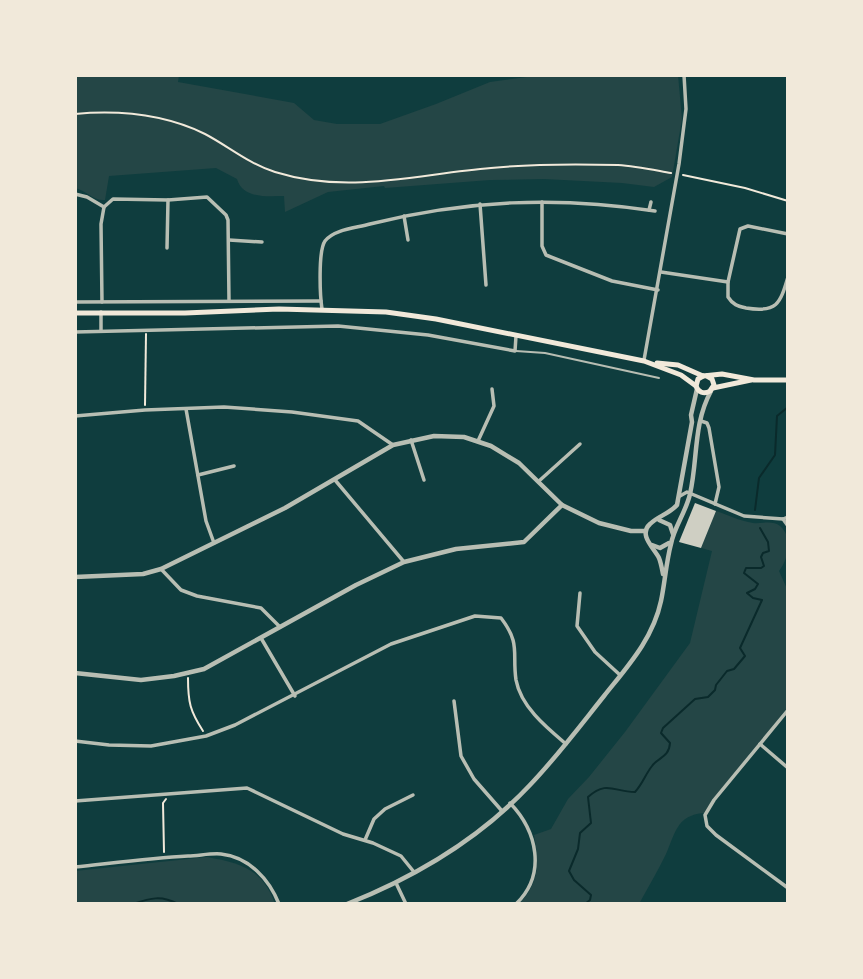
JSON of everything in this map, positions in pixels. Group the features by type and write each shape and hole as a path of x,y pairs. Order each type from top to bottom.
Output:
{"main road":[{"path":"75,313 322,309 386,312 517,334 654,363 678,365 705,376 713,382 712,389"},
{"path":"654,363 681,375 705,393 754,380 788,380"},
{"path":"697,387 698,379 705,376 732,375 754,380"}],"street":[{"path":"644,361 679,164 686,109 684,75"},
{"path":"75,194 87,197 104,207"},
{"path":"102,302 101,224 104,207 113,199 168,200 207,197 226,215 229,240 229,300"},
{"path":"167,248 168,200"},
{"path":"542,202 542,246 546,254 612,281 658,290"},
{"path":"322,309 322,250 328,238 341,232 404,216 480,204 576,202 655,211"},
{"path":"649,210 651,202"},
{"path":"480,204 486,285"},
{"path":"404,216 408,240"},
{"path":"788,234 748,226 740,229 728,282 728,297 733,304 763,311 771,309 779,301 788,277"},
{"path":"229,240 262,242"},
{"path":"661,272 728,282"},
{"path":"75,302 321,302"},
{"path":"101,312 102,331"},
{"path":"75,332 338,326 428,335 515,351 517,334"},
{"path":"663,576 659,560 646,537 646,531 649,524 670,513 677,505 697,387"},
{"path":"478,441 494,406 492,389"},
{"path":"651,545 660,548 672,540 690,493 699,420 712,389"},
{"path":"75,416 224,407 292,412 358,421 393,445"},
{"path":"186,408 206,521 214,543"},
{"path":"699,420 706,423 719,487 715,504"},
{"path":"75,577 143,574 161,569 335,480 393,445 434,436 453,436 478,441 507,454 562,505 599,523 631,531 646,531"},
{"path":"411,440 424,480"},
{"path":"539,481 580,444"},
{"path":"198,475 234,466"},
{"path":"335,480 404,562"},
{"path":"680,496 687,492 744,516 785,518 788,526"},
{"path":"75,673 141,680 188,673 219,662 356,584 404,562 456,549 518,544 528,538 562,505"},
{"path":"347,904 396,883 454,849 526,789 566,744 647,638 655,621 673,534 670,524 655,520"},
{"path":"161,569 181,590 197,596 261,608 279,627"},
{"path":"580,593 578,626 595,652 620,675"},
{"path":"75,741 151,746 206,736 295,696 391,644 475,616 501,618 510,630 516,647 516,681 524,698 531,711 566,744"},
{"path":"261,638 295,696"},
{"path":"454,701 461,757 474,779 502,811"},
{"path":"788,710 714,800 705,815 708,826 716,835 788,888"},
{"path":"760,743 788,768"},
{"path":"75,801 247,788 343,834 365,840 401,856 415,873"},
{"path":"365,840 374,819 385,809 413,795"},
{"path":"510,803 524,817 535,850 532,883 516,904"},
{"path":"75,867 221,854 244,862 257,871 272,886 279,904"},
{"path":"396,883 406,904"}],"lane":[{"path":"515,351 544,353 659,378"}],"path":[{"path":"75,114 105,111 174,122 205,135 274,172 326,183 352,184 491,167 619,165 713,180 788,201"},
{"path":"145,410 146,330"},
{"path":"188,673 191,711 206,736"},
{"path":"164,857 163,803 170,793"}],"shaded area":[{"path":"75,75 179,75 178,82 294,103 314,120 337,124 380,124 490,82 542,75 678,75 682,119 672,177 654,187 544,179 384,186 328,192 285,212 284,196 250,193 244,190 237,179 216,168 109,176 105,200 101,200 75,188"},
{"path":"716,511 748,522 777,524 787,536 787,555 779,571 788,591 788,707 704,813 688,818 678,827 639,904 519,904 531,888 536,871 534,835 551,829 568,799 625,732 690,643 712,551 701,548"},
{"path":"207,857 240,865 257,875 275,904 75,904 75,871"}],"building":[{"path":"695,503 716,511 701,548 679,542"}],"waterway":[{"path":"755,510 759,478 775,455 777,416 788,407"},
{"path":"585,904 591,895 574,880 569,871 578,849 580,833 591,823 588,797 606,788 635,792 654,763 668,752 670,743 661,733 663,728 695,699 708,697 727,671 734,669 745,656 740,648 762,600 747,593 758,584 744,573 746,568 764,566 761,557 769,551 768,542 760,528"},
{"path":"133,904 156,898 178,904"}]}
